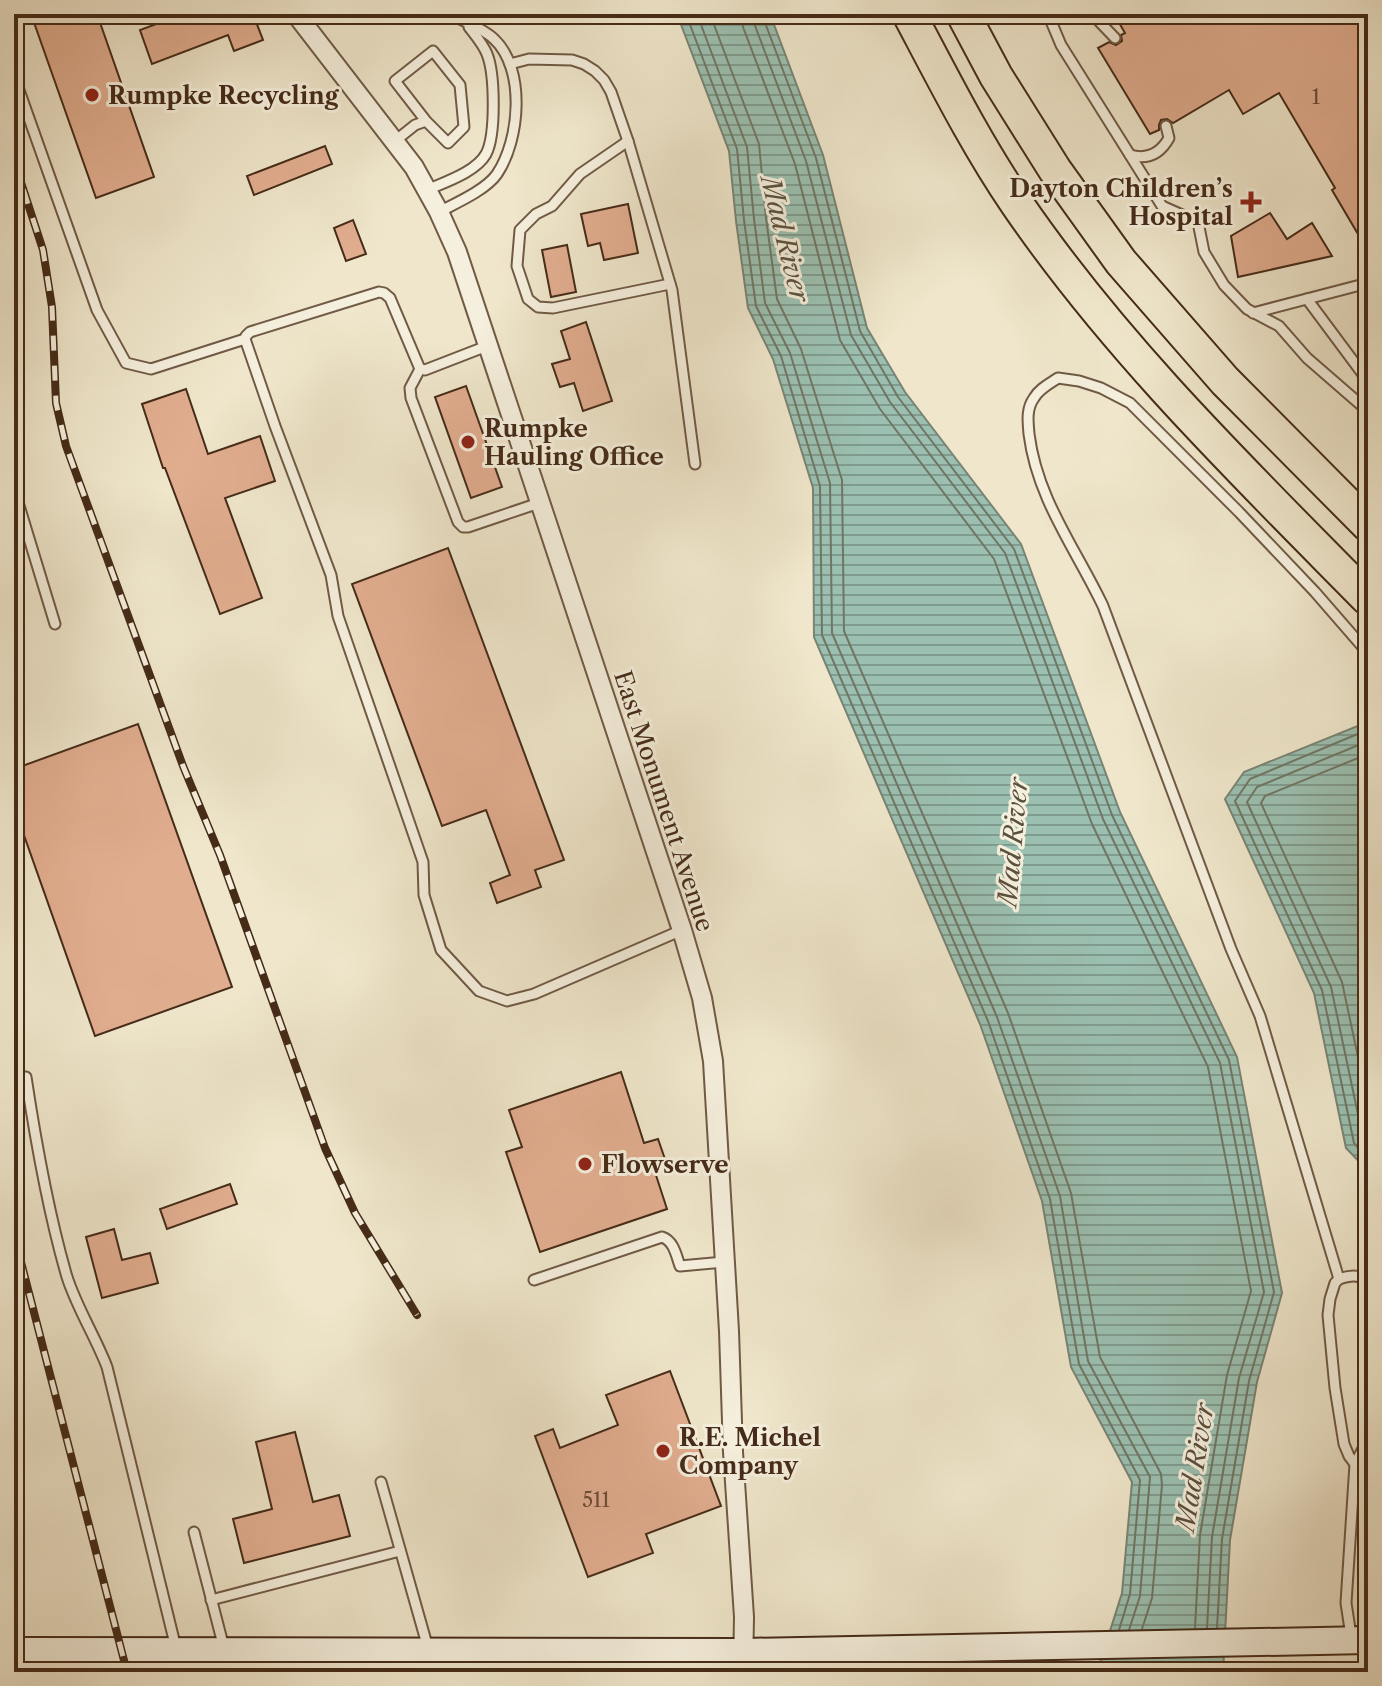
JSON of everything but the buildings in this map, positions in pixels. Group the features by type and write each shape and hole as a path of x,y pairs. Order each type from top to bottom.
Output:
{"highway":[{"path":"909,14 959,108 1016,203 1075,282 1183,411 1368,599"},
{"path":"963,14 996,76 1055,170 1121,262 1225,381 1368,525"}],"main road":[{"path":"14,1651 225,1652 361,1662 429,1652 642,1662 744,1662 982,1646 1360,1640"}],"street":[{"name":"East Monument Avenue","path":"296,14 395,141 427,190 457,252 702,998 713,1061 744,1662"}],"lane":[{"path":"439,212 477,191 496,176 508,149 514,121 514,74 503,51 493,37 450,14"},
{"path":"1048,14 1061,45 1162,206 1198,222 1204,252 1224,285 1247,309 1279,326 1307,358 1368,411"},
{"path":"1092,14 1115,38"},
{"path":"427,190 469,171 486,155 493,128 492,69 486,50 467,24"},
{"path":"433,51 460,85 464,127 448,143 426,121 395,81 433,51"},
{"path":"510,64 529,59 572,60 595,71 611,92 670,284 695,464"},
{"path":"14,76 97,310 126,363 151,369 245,339 250,332 379,292 390,298 420,369"},
{"path":"395,141 415,125 426,121"},
{"path":"1130,155 1138,157 1157,153 1169,138 1166,126"},
{"path":"628,141 580,174 552,206 536,214 520,230 517,266 528,299 538,307 553,308 670,284"},
{"path":"1253,313 1368,283"},
{"path":"1307,299 1368,381"},
{"path":"245,339 331,575 338,616 423,862 424,895 441,950 479,991 507,1001 534,994 682,930"},
{"path":"420,369 425,370 487,346"},
{"path":"420,369 410,388 411,398 458,522 468,527 539,503"},
{"path":"1339,1279 1260,1016 1231,949 1103,606 1090,577 1061,530 1038,474 1028,419 1029,408 1041,389 1058,378 1079,381 1130,403 1239,512 1368,653"},
{"path":"14,489 55,624"},
{"path":"26,1077 48,1198 67,1277 107,1367 177,1652"},
{"path":"534,1280 662,1237 671,1243 680,1266 724,1262"},
{"path":"1355,1464 1344,1444 1328,1315 1332,1291 1339,1279 1356,1275 1368,1279"},
{"path":"1360,1640 1346,1603 1355,1464 1368,1439"},
{"path":"381,1482 429,1652"},
{"path":"194,1532 225,1652"},
{"path":"211,1600 400,1551"}],"water":[{"name":"Mad River","path":"677,14 770,14 823,155 867,328 905,392 1021,544 1120,812 1237,1057 1282,1293 1257,1382 1230,1540 1223,1672 1097,1672 1122,1593 1132,1482 1071,1367 1042,1201 980,1024 814,637 813,488 773,359 748,308 729,151"},
{"path":"1360,725 1368,726 1368,1171 1346,1148 1314,993 1225,799 1244,772"}],"railway":[{"path":"14,161 43,250 52,307 56,403 66,446 183,766 220,855 325,1148 355,1213 417,1315"},
{"path":"14,1235 127,1672"}],"place":[{"name":"Rumpke Recycling","path":"92,95"},
{"name":"Dayton Children’s Hospital","path":"1251,202"},
{"name":"Rumpke Hauling Office","path":"468,442"},
{"name":"Flowserve","path":"585,1164"},
{"name":"R.E. Michel Company","path":"663,1451"}]}
